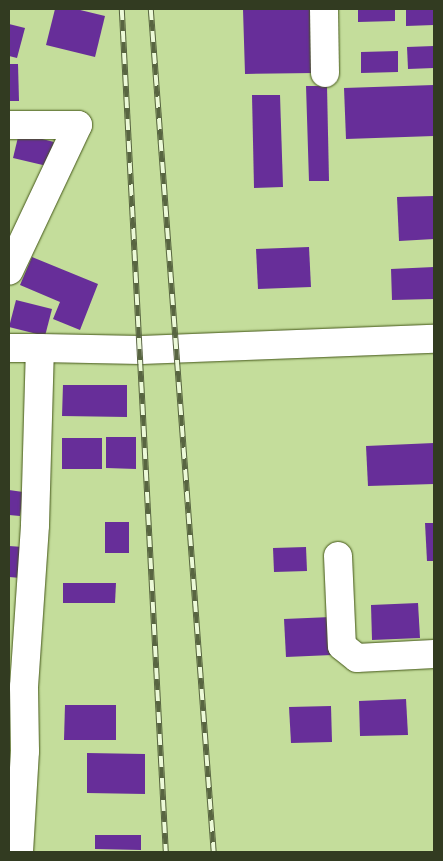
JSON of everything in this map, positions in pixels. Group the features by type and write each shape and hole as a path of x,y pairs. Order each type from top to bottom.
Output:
{"street":[{"path":"324,9 325,73"},
{"path":"9,125 78,125 9,270"},
{"path":"9,348 141,350 434,339"},
{"path":"19,852 25,751 16,686 35,525 40,348"},
{"path":"338,556 342,646 358,658 434,654"}],"building":[{"path":"55,9 76,9 105,16 95,57 46,45"},
{"path":"243,9 312,9 314,73 245,74"},
{"path":"358,9 395,9 395,21 358,22"},
{"path":"406,9 434,9 434,25 406,26"},
{"path":"9,24 25,28 17,58 9,56"},
{"path":"434,46 434,68 408,69 407,47"},
{"path":"398,51 398,72 361,73 361,52"},
{"path":"9,64 18,64 19,101 9,101"},
{"path":"434,85 434,136 346,139 344,88"},
{"path":"306,86 327,86 329,181 309,181"},
{"path":"252,95 280,95 283,187 254,188"},
{"path":"19,133 54,142 47,166 13,158"},
{"path":"434,196 434,239 399,241 397,197"},
{"path":"309,247 311,287 258,289 256,249"},
{"path":"32,257 98,284 80,330 53,319 60,302 20,285"},
{"path":"434,267 434,299 392,300 391,269"},
{"path":"16,300 52,309 45,336 9,327"},
{"path":"63,385 127,385 127,417 62,416"},
{"path":"106,437 136,437 136,469 106,468"},
{"path":"62,438 102,438 102,469 62,469"},
{"path":"434,443 434,484 368,486 366,446"},
{"path":"9,490 23,492 20,516 9,515"},
{"path":"105,522 129,522 129,553 105,553"},
{"path":"425,523 434,523 434,561 427,561"},
{"path":"9,546 23,547 21,578 9,577"},
{"path":"306,547 307,571 274,572 273,548"},
{"path":"63,583 116,583 115,603 63,603"},
{"path":"418,603 420,638 372,640 371,605"},
{"path":"331,617 332,655 286,657 284,619"},
{"path":"406,699 408,735 360,736 359,701"},
{"path":"65,705 116,705 116,740 64,740"},
{"path":"331,706 332,742 291,743 289,707"},
{"path":"87,753 145,754 145,794 87,793"},
{"path":"95,835 141,835 141,850 95,849"}],"railway":[{"path":"122,9 166,852"},
{"path":"151,9 214,852"}]}
